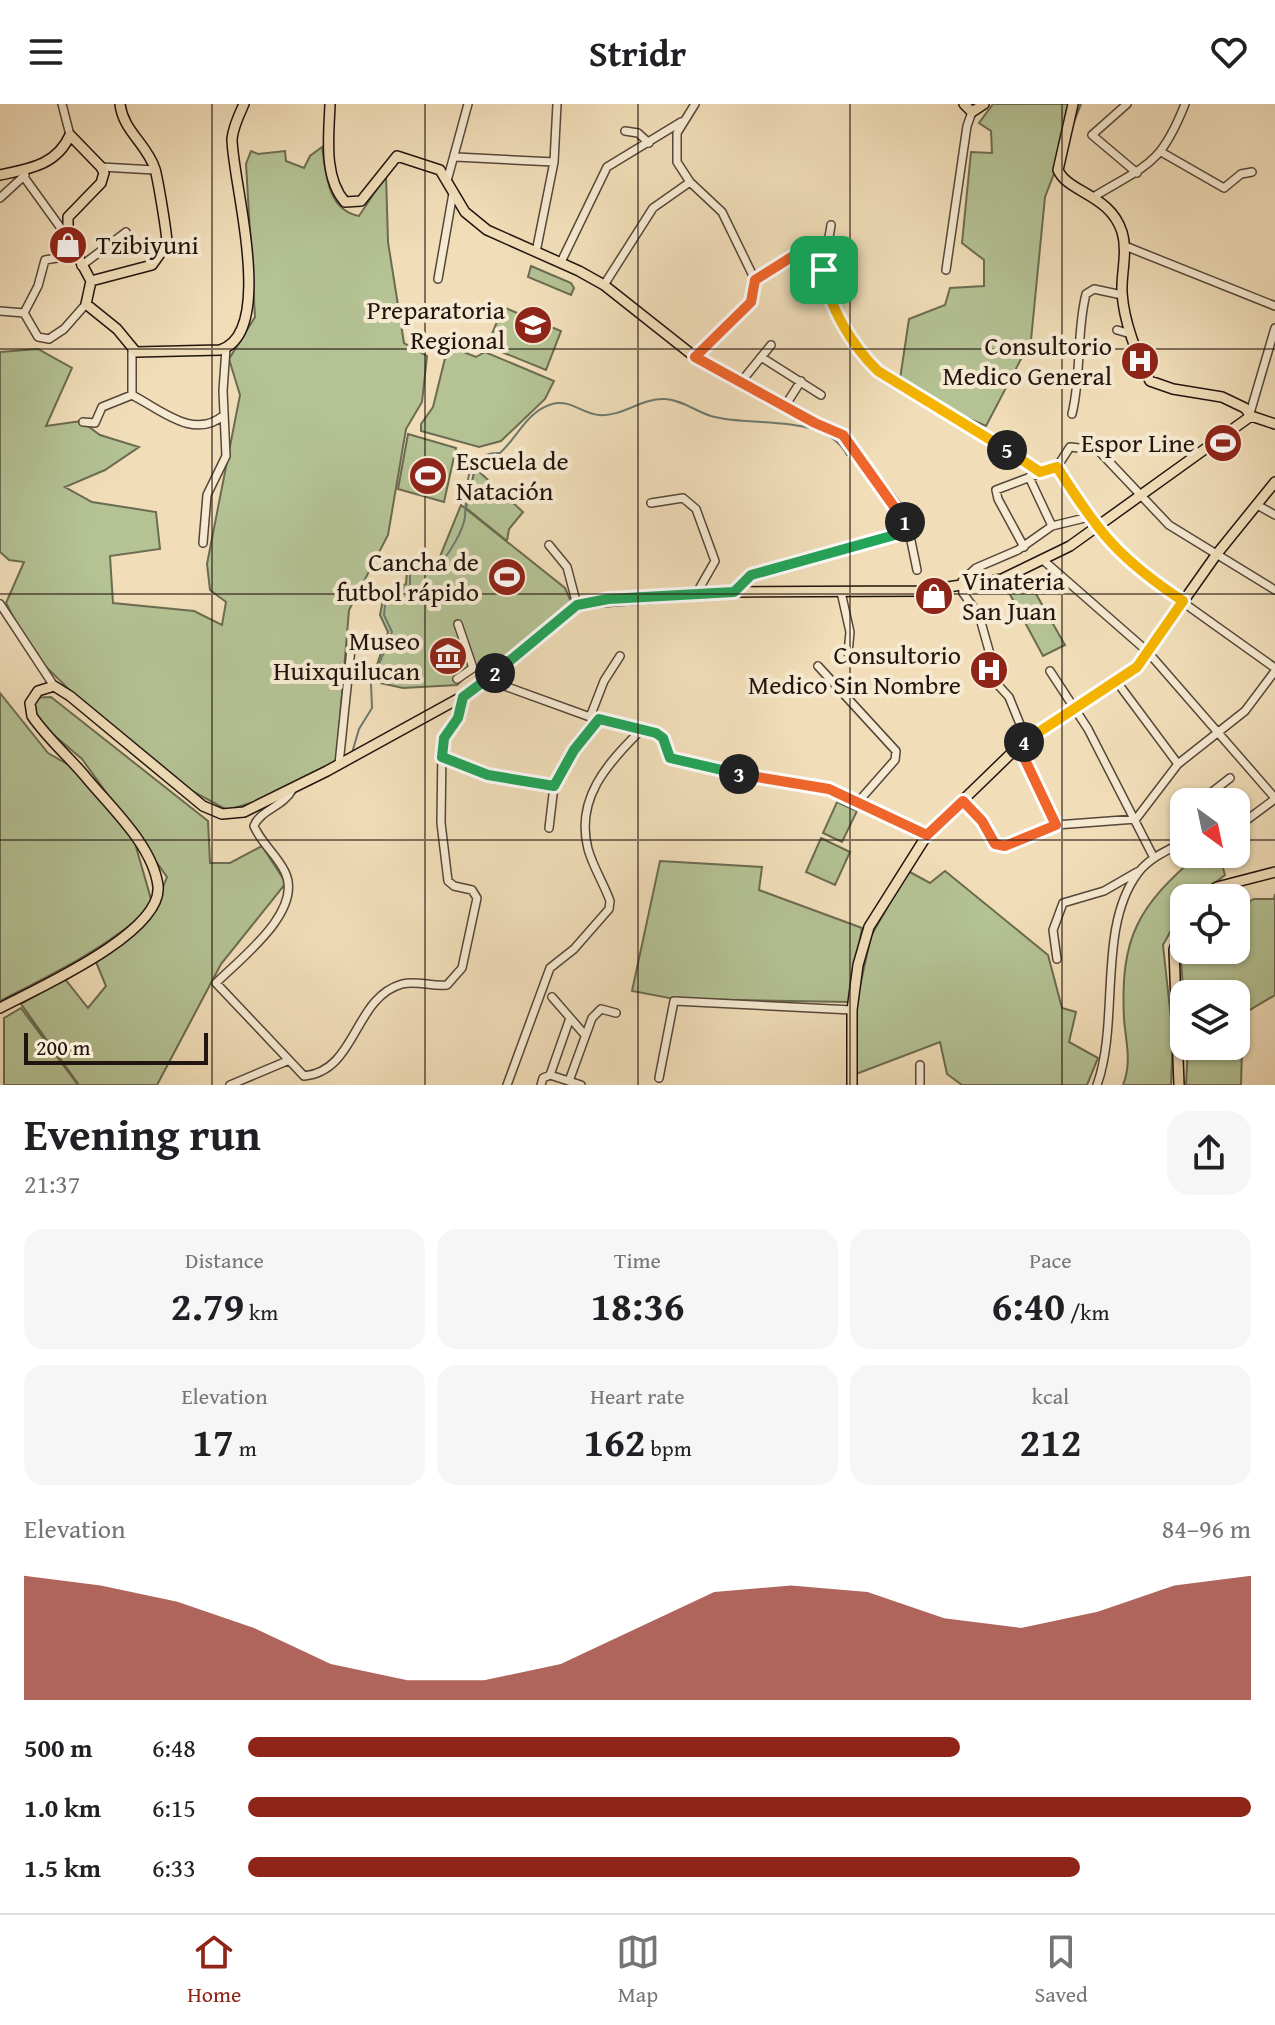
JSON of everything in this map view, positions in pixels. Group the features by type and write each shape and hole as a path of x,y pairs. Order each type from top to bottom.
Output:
{"main road":[{"path":"91,281 139,271 152,265 165,250 167,237 155,170 143,147 125,125 120,104"},
{"path":"0,175 33,169 58,155 70,135 104,173 101,183 68,217 68,238 91,281 86,304 117,329 136,352 226,348 242,325 249,274 242,196 232,139 244,104"},
{"path":"330,104 328,157 345,202 361,201 397,156 440,170 475,223 604,285 695,357 849,440 895,504 909,531 751,575 734,592"},
{"path":"964,104 972,112 984,104"},
{"path":"1073,104 1058,168 1063,179 1095,196 1114,216 1125,246 1122,295 1131,334 1152,383 1222,397 1245,408 1251,416 1275,424"},
{"path":"0,1008 88,961 138,924 155,907 158,896 154,870 134,837 32,716 33,697 38,691 54,686 209,810 235,814 292,790 339,761 463,697 488,680 577,605 608,599 734,592 921,591 1002,579 1043,560 1095,528 1251,416"},
{"path":"852,1085 852,1010 858,965 869,927 927,835 1022,743 1137,667 1216,555 1275,482"},
{"path":"1229,884 1275,872"},
{"path":"1175,964 1179,1085"}],"street":[{"path":"62,104 70,135"},
{"path":"447,181 468,104"},
{"path":"536,252 554,162 557,104"},
{"path":"695,104 675,144 677,162 690,182 722,212 755,280 751,302 695,357"},
{"path":"1127,104 1092,135 1137,173"},
{"path":"1095,196 1137,173 1163,153 1185,104"},
{"path":"946,270 967,126 972,112"},
{"path":"561,262 607,167 619,156 649,143 685,119"},
{"path":"625,131 638,133 649,143"},
{"path":"1163,153 1224,188 1241,174 1252,172"},
{"path":"456,157 554,162"},
{"path":"101,167 155,170"},
{"path":"0,198 33,169"},
{"path":"24,177 68,238"},
{"path":"604,285 653,208 690,182"},
{"path":"438,279 453,193"},
{"path":"831,225 824,270 828,290 856,348 878,371 1040,472"},
{"path":"81,266 126,232"},
{"path":"1125,246 1275,306"},
{"path":"755,280 801,251 808,251 824,270"},
{"path":"24,313 38,286 42,262 49,257 75,255"},
{"path":"1072,414 1080,376 1080,316 1086,294 1094,289 1122,295"},
{"path":"24,313 38,337 49,339 64,329 86,304"},
{"path":"0,311 24,313"},
{"path":"1251,416 1249,406 1275,328"},
{"path":"1117,330 1131,334"},
{"path":"741,382 771,345"},
{"path":"203,543 207,495 226,456 226,348"},
{"path":"132,349 132,395"},
{"path":"761,357 821,395"},
{"path":"785,406 801,381"},
{"path":"83,422 95,423 102,407 132,395 197,427 212,425 224,415"},
{"path":"1024,547 995,492 1057,467 1070,447 1095,448 1169,525 1275,590"},
{"path":"963,801 999,846 1056,825 1107,824 1136,819 1178,764 1245,711 1275,669 1133,565 1095,528 1057,467"},
{"path":"1029,477 1052,526"},
{"path":"651,503 683,498 696,509 715,561 695,596"},
{"path":"1257,505 1275,515"},
{"path":"1056,825 1022,743 1009,697 999,686 979,615 961,586 965,577 976,568 1024,547 1052,526 1089,517"},
{"path":"909,531 917,570"},
{"path":"549,545 567,567 577,605"},
{"path":"1043,560 1147,651 1275,799 1250,818"},
{"path":"841,592 850,632 848,653"},
{"path":"0,604 54,686"},
{"path":"457,679 473,668 458,624"},
{"path":"339,761 352,639"},
{"path":"590,717 604,681 620,656"},
{"path":"818,666 896,751 895,760 858,802"},
{"path":"1050,671 1136,819 1154,858"},
{"path":"488,680 590,717 656,733 663,738 670,758 784,783 829,789 927,835"},
{"path":"1117,682 1178,764"},
{"path":"292,790 287,799 257,819 254,826 286,874 289,891 283,908 255,947 216,983 304,1076 323,1071 337,1060 352,1039 364,1013 385,994 401,984 447,985 462,968 477,898 472,890 454,886 447,877 441,823 444,738 458,718 463,697"},
{"path":"549,828 554,786 574,750 599,719"},
{"path":"507,1085 550,968 574,949 609,909 605,888 589,851 587,802 609,762 640,731"},
{"path":"442,757 488,775 554,786"},
{"path":"1217,788 1230,778"},
{"path":"1057,959 1053,930 1063,903 1104,891 1170,849"},
{"path":"1097,1085 1108,1043 1116,934 1125,896 1139,871"},
{"path":"552,997 585,1035"},
{"path":"659,1078 674,1001 852,1010"},
{"path":"569,1081 596,1012 601,1009 616,1013"},
{"path":"550,1075 570,1018"},
{"path":"230,1085 287,1061"},
{"path":"920,1065 920,1085"},
{"path":"541,1085 543,1078 550,1075 581,1085"}],"green space":[{"path":"993,104 1081,104 1045,197 1031,340 986,426 958,414 900,379 909,319 945,305 950,288 984,286 984,260 962,243 971,152 992,153 991,131 979,123"},
{"path":"322,147 330,189 340,206 348,212 359,216 386,175 388,242 404,343 427,356 422,402 406,429 388,535 349,610 336,766 265,799 227,810 194,792 105,725 32,653 6,603 24,562 9,560 0,552 0,352 38,349 72,368 46,426 81,421 100,435 139,447 105,470 65,487 92,502 156,512 160,549 110,556 113,603 194,611 222,625 226,602 210,590 207,564 240,395 229,359 255,317 246,164 251,151 258,154 285,151 286,161 304,168 310,156"},
{"path":"531,266 571,283 574,288 571,295 528,277"},
{"path":"503,307 561,331 546,370 487,346"},
{"path":"448,346 476,357 485,352 554,381 545,399 501,441 479,447 421,431 421,424 433,407"},
{"path":"408,434 456,448 444,502 398,489"},
{"path":"475,468 523,512 509,529 507,541 466,508"},
{"path":"461,505 565,588 572,604 488,675 473,670 457,685 403,688 375,682 373,677 388,632 380,615 384,594 406,584 407,571 414,560 439,559"},
{"path":"1027,578 1065,645 1043,656 1006,587"},
{"path":"0,693 48,753 90,777 132,833 153,906 99,947 0,1001"},
{"path":"51,697 208,821 210,863 230,863 262,846 286,883 221,964 157,1085 79,1085 21,1004 65,979 88,1008 106,986 96,962 140,926 167,877 82,759 43,726 28,698"},
{"path":"837,802 857,811 842,842 823,833"},
{"path":"821,838 850,852 835,885 806,872"},
{"path":"660,861 762,867 759,890 862,928 849,1002 675,999 632,991"},
{"path":"1184,868 1223,868 1225,875 1213,884 1170,884 1170,932 1163,945 1170,1009 1171,1085 1123,1085 1128,1060 1124,1019 1125,966 1130,944 1147,907"},
{"path":"908,871 930,883 945,871 1048,955 1062,1008 1076,1012 1069,1042 1098,1058 1087,1085 962,1085 947,1074 940,1042 856,1074 855,1009 871,936"},
{"path":"1275,894 1275,995 1250,1010 1250,980 1182,980 1181,964 1250,964 1250,901 1274,899"},
{"path":"21,1008 78,1085 4,1085 4,1018"},
{"path":"1187,1060 1242,1060 1241,1085 1186,1085"}],"waterway":[{"path":"352,753 359,729 372,708 371,684 392,632 384,615 386,596 410,586 410,574 417,564 441,563 464,523 467,485 473,466 488,454 500,453 529,419 543,408 565,403 593,414 607,415 648,401 665,399 711,416 786,424 822,432 836,441 847,455"}],"place":[{"name":"Tzibiyuni","path":"68,245"},
{"name":"Preparatoria Regional","path":"533,325"},
{"name":"Consultorio Medico General","path":"1140,361"},
{"name":"Espor Line","path":"1223,443"},
{"name":"Escuela de Natación","path":"428,476"},
{"name":"Cancha de futbol rápido","path":"507,577"},
{"name":"Vinateria San Juan","path":"934,596"},
{"name":"Museo Huixquilucan","path":"448,656"},
{"name":"Consultorio Medico Sin Nombre","path":"989,670"}],"route":[{"path":"801,251 808,251 824,270 828,290 856,348 878,371 1040,472 1057,467 1095,528 1114,549 1183,601 1137,667 1026,739 1019,747 1056,825 999,846 963,801 927,835 829,789 784,783 670,758 663,738 656,733 599,719 574,750 554,786 488,775 442,757 444,738 460,714 463,697 488,680 577,605 608,599 734,592 751,575 909,531 895,504 843,435 815,423 695,357 751,302 755,280 782,261 801,251"}]}
